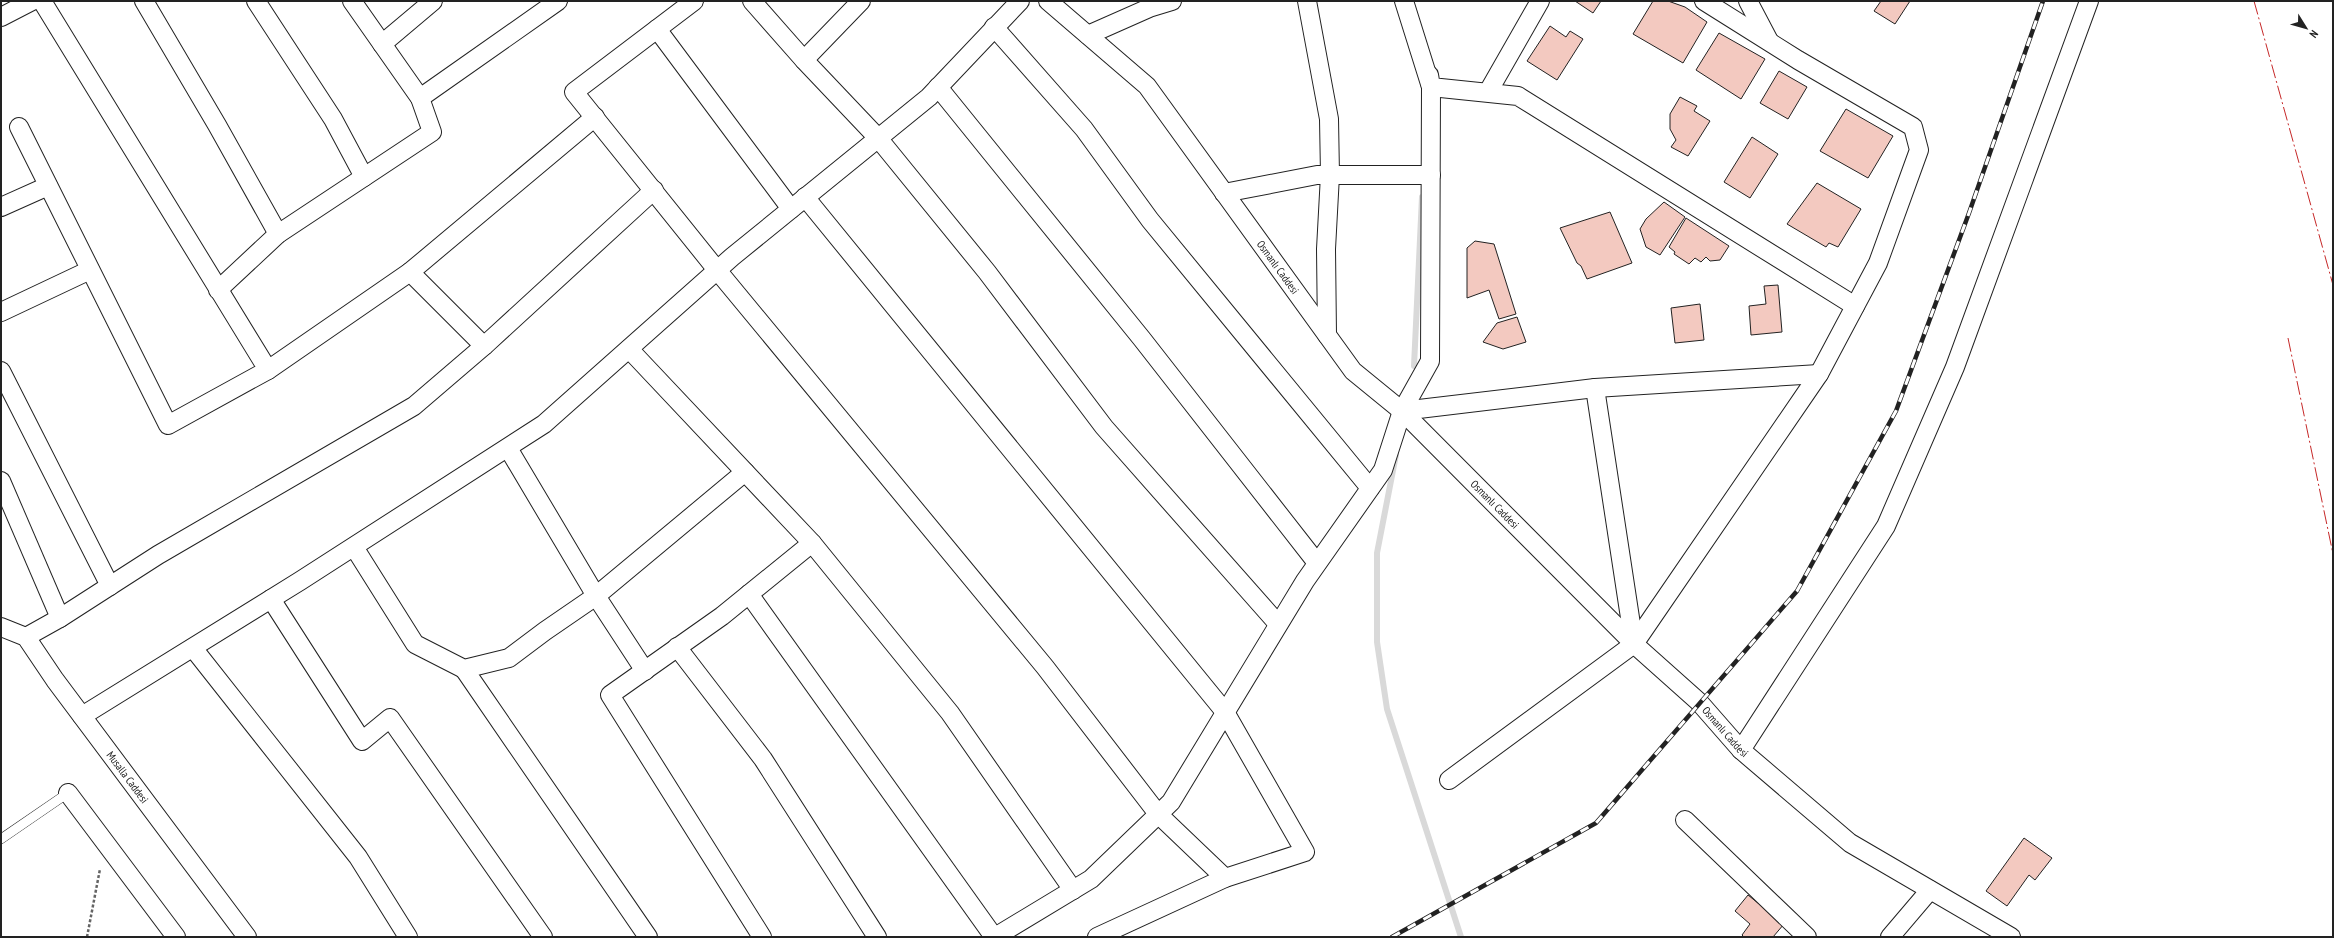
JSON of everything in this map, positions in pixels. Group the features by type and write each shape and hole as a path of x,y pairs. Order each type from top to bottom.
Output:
{"street":[{"path":"1,17 32,1"},
{"path":"42,1 268,370"},
{"path":"144,1 278,234"},
{"path":"256,1 333,119 364,177"},
{"path":"218,290 278,234 432,132 420,98 352,1"},
{"path":"382,44 433,1"},
{"path":"420,98 558,1"},
{"path":"694,1 574,92 717,270 1046,667 1158,814 1225,878"},
{"path":"752,1 804,60 878,138 987,272 1104,428 1278,624"},
{"path":"804,60 861,1"},
{"path":"82,716 354,547 544,424 717,270 938,87 1020,1"},
{"name":"Osmanlı Caddesi","path":"1048,1 1147,86 1352,371 1402,411 1634,644 1700,702 1741,750 1850,843 2011,937"},
{"path":"1088,35 1148,8 1172,1"},
{"path":"1307,1 1329,119 1330,175 1326,249 1327,335"},
{"path":"1404,1 1431,87"},
{"path":"749,594 994,937 1091,879 1171,802 1278,624 1317,564 1383,470 1402,411 1430,361 1431,87 1414,1"},
{"path":"1488,92 1540,1"},
{"path":"1449,780 1634,644 1819,374 1878,263 1919,150 1913,127 1769,42 1704,1"},
{"path":"1748,1 1769,42"},
{"path":"1741,750 1886,526 1955,367 2089,1"},
{"path":"994,27 1084,129 1150,220 1370,488"},
{"path":"657,29 791,209"},
{"path":"938,87 1142,339 1317,564"},
{"path":"1431,87 1518,96 1855,306"},
{"path":"19,127 168,425 268,370 410,272 595,117"},
{"path":"1224,194 1317,175 1431,175"},
{"path":"1,207 48,186"},
{"path":"1,627 26,637 60,618 158,555 414,406 484,346 654,190"},
{"path":"805,197 1225,712 1305,852 1225,878 1097,937"},
{"path":"1,312 90,270"},
{"path":"410,272 484,346"},
{"path":"629,349 812,543 950,713 1073,890"},
{"path":"1,371 110,586"},
{"path":"1402,411 1595,388 1819,374"},
{"path":"1595,388 1634,644"},
{"path":"508,448 596,596 645,671"},
{"path":"464,669 509,658 596,596 745,472"},
{"path":"1,481 60,618"},
{"path":"762,937 610,695 749,594 812,543"},
{"path":"354,547 415,644 464,669 648,937"},
{"path":"271,599 362,741 390,718 543,937"},
{"name":"Musalla Caddesi","path":"26,637 82,716 246,937"},
{"path":"677,647 763,759 877,937"},
{"path":"193,648 358,857 408,937"},
{"path":"68,793 176,937"},
{"path":"1685,820 1806,937"},
{"path":"1890,937 1930,890"}],"lane":[{"path":"1,839 68,793"}],"path":[{"path":"87,937 105,843"}],"building":[{"path":"1575,1 1601,1 1593,13"},
{"path":"1653,1 1668,1 1685,7 1707,22 1683,63 1633,34"},
{"path":"1881,1 1910,1 1895,24 1874,11"},
{"path":"1550,26 1566,37 1570,31 1583,39 1557,80 1527,61"},
{"path":"1719,33 1765,59 1741,99 1696,70"},
{"path":"1779,71 1807,87 1788,119 1760,103"},
{"path":"1680,97 1697,106 1694,111 1710,121 1688,156 1671,147 1676,140 1670,129 1670,114"},
{"path":"1846,109 1893,136 1868,178 1820,151"},
{"path":"1752,137 1778,154 1750,198 1724,182"},
{"path":"1817,183 1861,209 1838,247 1829,243 1826,247 1787,224"},
{"path":"1664,202 1685,217 1660,255 1646,247 1640,229 1646,219"},
{"path":"1610,212 1632,263 1587,279 1581,266 1577,263 1560,228"},
{"path":"1686,218 1729,246 1720,260 1710,261 1706,257 1701,262 1695,258 1689,264 1674,254 1675,252 1669,247"},
{"path":"1475,241 1494,244 1516,314 1499,319 1489,290 1467,298 1467,248"},
{"path":"1778,285 1782,332 1751,335 1749,306 1766,304 1764,286"},
{"path":"1700,304 1704,340 1675,343 1671,308"},
{"path":"1517,317 1526,342 1503,349 1483,342 1497,323"},
{"path":"2024,838 2052,858 2035,880 2029,875 2007,906 1986,891"},
{"path":"1748,895 1784,924 1773,937 1744,937 1742,935 1750,924 1735,911"}],"waterway":[{"path":"1414,366 1422,197"},
{"path":"1396,455 1377,553 1377,642 1387,709 1461,937"}],"railway":[{"path":"1392,937 1596,823 1797,591 1896,411 1969,213 2043,1"}],"power":[{"path":"2254,1 2333,285"},
{"path":"2288,338 2333,554"}]}
